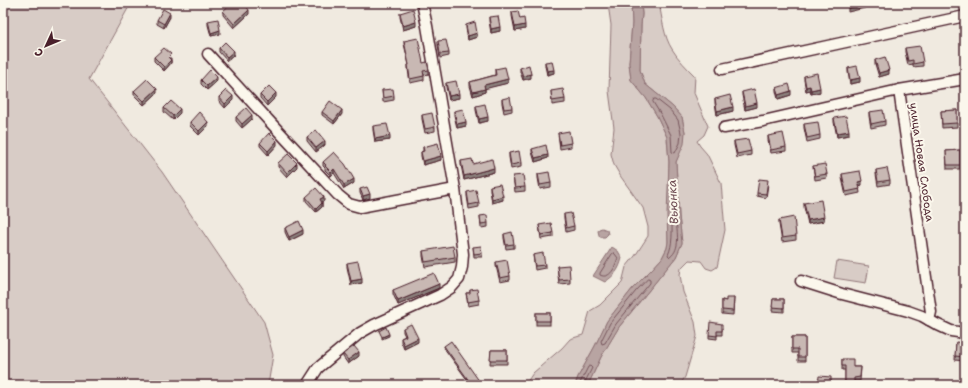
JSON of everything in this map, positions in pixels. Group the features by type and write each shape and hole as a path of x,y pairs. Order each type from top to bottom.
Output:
{"street":[{"path":"307,385 318,368 360,333 374,324 440,295 452,287 459,279 463,254 456,189 422,3"},
{"path":"722,69 965,16"},
{"path":"208,54 338,195 349,204 360,208 456,189"},
{"path":"899,90 965,79"},
{"name":"улица Новая Слобода","path":"724,128 763,121 899,90 931,312 929,320"},
{"path":"801,281 842,294 908,311 922,316 938,326 952,331 965,333"}],"shaded area":[{"path":"3,3 131,3 89,79 162,172 264,322 273,355 268,385 3,385"},
{"path":"607,3 631,3 632,23 629,63 631,80 646,98 667,137 669,162 667,248 662,258 633,288 607,321 575,385 525,385 533,373 562,348 570,339 583,335 590,311 600,305 622,283 626,267 648,236 648,227 643,208 621,177 614,165 611,154 614,128 609,91 611,25"},
{"path":"641,3 659,3 669,44 674,53 695,76 694,93 708,126 704,135 697,141 707,154 721,183 725,230 717,267 712,270 706,268 701,261 689,260 681,268 680,275 683,292 695,322 697,336 685,377 680,385 588,385 601,357 619,327 676,257 682,243 676,162 685,132 682,117 673,107 645,84 640,70"},
{"path":"837,261 869,266 866,283 834,278"}],"water":[{"name":"Вьюнка","path":"631,3 641,3 640,70 645,84 673,107 682,117 685,132 684,144 676,162 682,243 676,257 619,327 601,357 588,385 575,385 607,321 633,288 662,258 668,242 667,215 669,162 667,137 646,98 631,80 629,63 632,23"},
{"path":"602,228 607,230 608,234 605,237 600,237 599,235 598,231"},
{"path":"612,247 618,251 622,258 616,272 605,282 593,276"}],"building":[{"path":"232,3 244,3 249,10 234,24 223,11"},
{"path":"847,3 864,3 865,4 848,8"},
{"path":"163,9 170,13 164,24 157,20"},
{"path":"413,9 416,22 403,26 400,13"},
{"path":"518,11 520,19 524,18 525,25 515,27 512,12"},
{"path":"498,16 500,27 491,29 489,17"},
{"path":"218,19 220,30 211,33 208,21"},
{"path":"475,22 477,33 468,36 466,25"},
{"path":"418,38 423,63 427,62 429,70 423,71 424,76 410,79 404,41"},
{"path":"446,40 449,53 440,54 438,41"},
{"path":"225,42 234,51 227,57 219,48"},
{"path":"920,46 923,62 913,64 913,60 908,61 905,48"},
{"path":"164,48 171,54 168,57 171,60 164,67 154,57"},
{"path":"885,57 889,70 879,73 875,60"},
{"path":"552,61 554,70 547,71 545,62"},
{"path":"529,65 531,74 523,76 520,68"},
{"path":"857,66 860,78 850,80 848,68"},
{"path":"505,67 508,79 484,85 485,89 473,92 470,82 496,75 495,69"},
{"path":"210,70 217,77 207,86 201,80"},
{"path":"817,73 820,88 811,90 810,86 806,87 804,76"},
{"path":"147,79 157,89 144,101 134,91"},
{"path":"456,81 459,94 449,96 446,83"},
{"path":"789,84 791,91 778,95 776,88"},
{"path":"269,86 276,93 267,102 260,95"},
{"path":"393,89 394,96 383,98 382,90"},
{"path":"563,89 565,99 552,101 551,91"},
{"path":"754,89 757,103 745,106 742,92"},
{"path":"226,90 233,96 225,104 219,97"},
{"path":"730,95 733,107 717,111 715,99"},
{"path":"510,97 512,108 504,109 502,99"},
{"path":"171,101 180,109 173,116 164,108"},
{"path":"330,101 342,110 334,121 322,112"},
{"path":"485,104 488,117 479,119 476,106"},
{"path":"246,108 252,115 242,124 236,117"},
{"path":"463,109 466,122 457,124 454,111"},
{"path":"883,110 885,121 871,124 869,112"},
{"path":"957,110 957,123 942,124 941,111"},
{"path":"199,112 208,122 199,131 190,122"},
{"path":"432,113 435,127 425,129 422,115"},
{"path":"846,116 849,131 837,133 834,118"},
{"path":"818,122 820,135 807,138 804,124"},
{"path":"387,124 390,136 375,139 373,126"},
{"path":"316,130 325,141 316,148 307,137"},
{"path":"569,131 571,143 560,145 558,133"},
{"path":"269,133 277,141 268,151 260,143"},
{"path":"783,133 786,147 771,150 768,136"},
{"path":"748,139 751,151 737,154 734,141"},
{"path":"438,143 441,156 423,161 421,152 424,151 423,147"},
{"path":"546,145 548,155 535,158 532,149"},
{"path":"960,150 960,165 947,165 946,151"},
{"path":"519,151 521,163 511,165 509,153"},
{"path":"334,152 345,164 354,179 344,185 334,169 331,172 323,162"},
{"path":"288,154 297,163 287,173 278,163"},
{"path":"472,159 473,164 492,159 494,168 464,176 461,161"},
{"path":"825,164 827,174 815,176 813,166"},
{"path":"887,168 890,180 878,182 876,170"},
{"path":"860,171 862,181 858,182 860,189 846,192 842,174"},
{"path":"549,172 551,183 540,185 538,174"},
{"path":"523,175 525,187 515,188 513,176"},
{"path":"759,179 768,180 766,194 757,193"},
{"path":"500,184 503,196 492,199 490,186"},
{"path":"367,187 370,194 363,196 360,189"},
{"path":"316,188 324,197 320,199 322,203 316,209 306,197"},
{"path":"476,190 479,203 469,205 467,192"},
{"path":"821,200 824,217 808,220 804,203"},
{"path":"571,213 574,226 566,228 564,214"},
{"path":"487,215 488,223 481,224 480,216"},
{"path":"794,217 796,236 782,238 779,220"},
{"path":"299,221 303,230 289,237 285,228"},
{"path":"551,223 553,233 541,235 539,225"},
{"path":"512,232 514,244 506,245 504,234"},
{"path":"453,246 455,257 425,262 423,251"},
{"path":"481,246 482,253 474,254 473,247"},
{"path":"543,253 545,265 535,266 533,255"},
{"path":"507,260 510,276 500,278 496,262"},
{"path":"358,261 362,279 351,281 347,263"},
{"path":"569,265 570,279 559,280 557,266"},
{"path":"434,273 439,284 398,301 393,290"},
{"path":"477,289 479,300 468,302 466,293 470,293 470,290"},
{"path":"726,298 734,298 733,311 722,310 722,300 726,301"},
{"path":"773,299 784,299 784,308 772,307"},
{"path":"536,313 550,313 550,321 536,321"},
{"path":"710,322 722,324 722,331 717,331 717,336 709,335"},
{"path":"411,324 418,338 404,345 401,338 406,336 403,328"},
{"path":"386,327 389,334 382,337 379,331"},
{"path":"792,337 805,337 805,357 798,357 798,349 792,349"},
{"path":"451,341 482,385 472,385 444,346"},
{"path":"956,342 965,343 964,357 955,356"},
{"path":"354,346 359,352 348,360 343,354"},
{"path":"491,350 507,350 507,360 490,360"},
{"path":"842,359 853,359 853,367 861,367 860,377 854,378 854,384 845,384 845,366 842,366"},
{"path":"819,376 831,377 831,385 818,385"}]}
